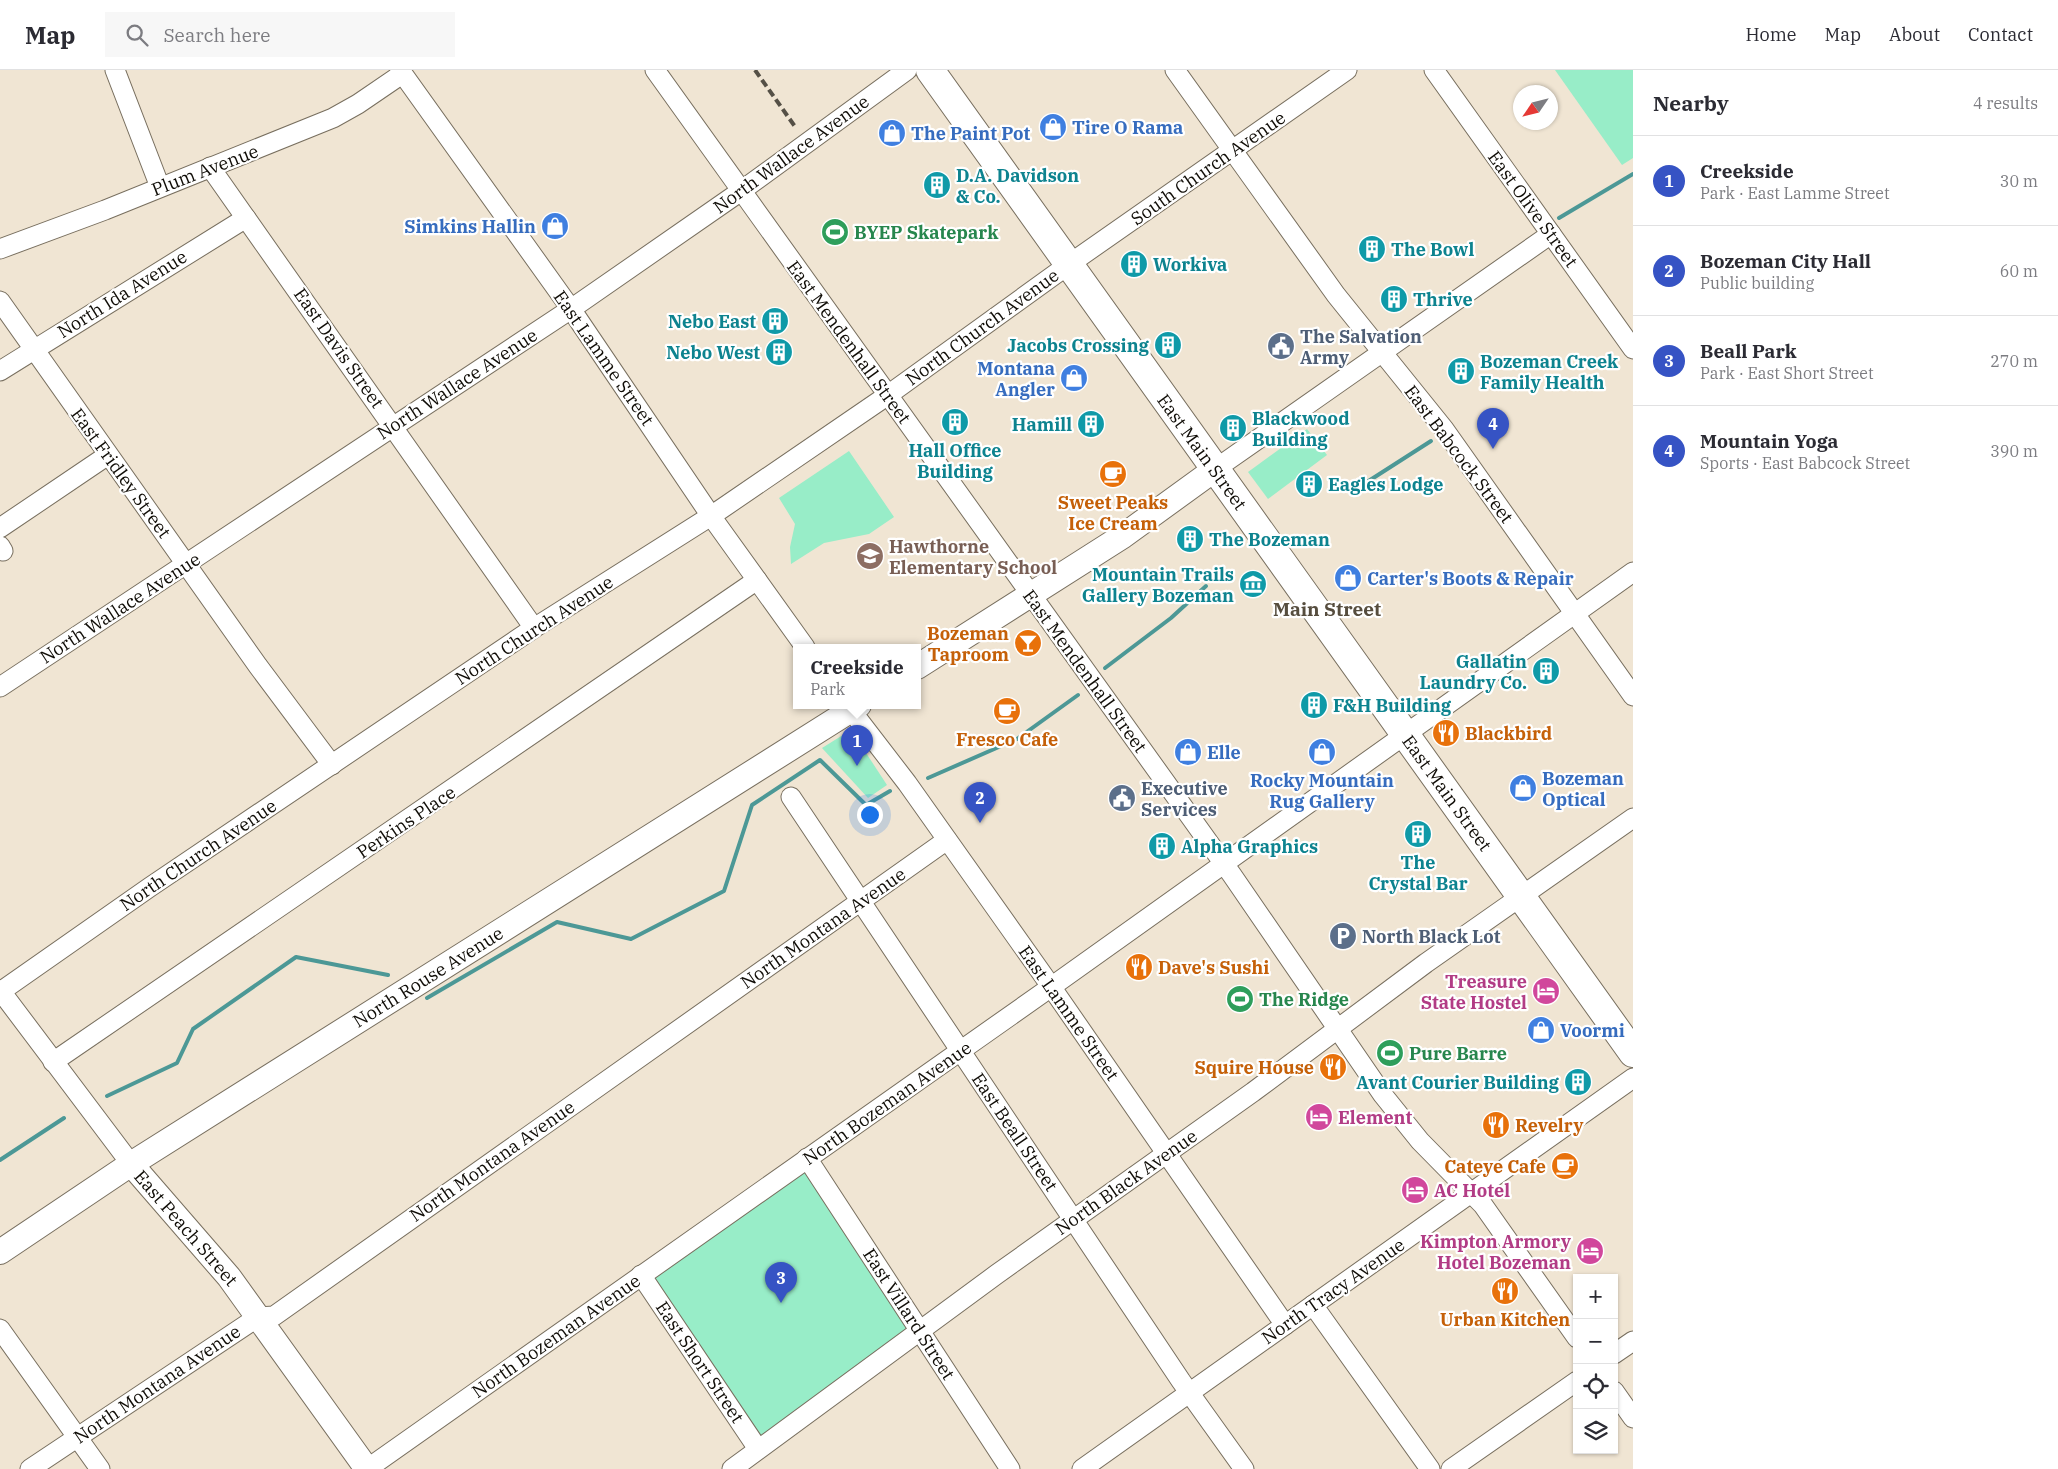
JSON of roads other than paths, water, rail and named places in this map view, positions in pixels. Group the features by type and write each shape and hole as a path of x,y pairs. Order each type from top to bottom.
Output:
{"highway":[{"name":"East Main Street","path":"930,70 1214,470 1405,733 1633,1053"}],"main road":[{"path":"921,664 1123,536 1214,470"},
{"name":"North Rouse Avenue","path":"0,1252 131,1164 848,709"},
{"name":"East Peach Street","path":"131,1164 230,1277 367,1469"}],"street":[{"path":"115,70 160,187"},
{"name":"East Mendenhall Street","path":"655,70 1030,596 1224,863 1382,1096 1420,1141 1483,1205 1573,1332"},
{"name":"North Wallace Avenue","path":"0,687 571,309 741,192 907,70"},
{"name":"East Babcock Street","path":"1175,70 1336,295 1445,430 1633,696"},
{"name":"South Church Avenue","path":"1068,265 1348,70"},
{"name":"East Olive Street","path":"1434,70 1551,234 1630,337"},
{"name":"Plum Avenue","path":"0,248 333,118 358,104 401,72"},
{"name":"East Lamme Street","path":"401,72 571,309 711,516 803,644"},
{"name":"East Davis Street","path":"210,167 394,426 534,628"},
{"name":"North Ida Avenue","path":"0,371 246,218"},
{"path":"1214,470 1551,234"},
{"name":"North Church Avenue","path":"0,991 150,887 534,628 711,516 888,395 1068,265"},
{"name":"East Fridley Street","path":"0,301 258,666 332,765"},
{"path":"0,528 108,455"},
{"name":"North Bozeman Avenue","path":"367,1469 1051,987 1574,612 1633,572"},
{"name":"Perkins Place","path":"53,1062 757,580"},
{"name":"East Lamme Street","path":"855,709 1285,1324"},
{"name":"East Beall Street","path":"791,797 1073,1219 1244,1469"},
{"name":"North Black Avenue","path":"732,1469 1073,1219 1521,896 1633,818"},
{"name":"North Montana Avenue","path":"30,1469 258,1317 274,1316 947,840"},
{"name":"East Peach Street","path":"0,991 131,1164"},
{"name":"North Tracy Avenue","path":"1082,1469 1633,1078"},
{"name":"East Villard Street","path":"808,1158 1010,1469"},
{"name":"East Short Street","path":"641,1275 758,1449"},
{"path":"1313,1305 1430,1469"},
{"path":"0,1329 100,1469"},
{"path":"1618,1351 1633,1340"},
{"path":"1451,1469 1573,1384"},
{"path":"1618,1397 1633,1418"}],"waterway":[{"path":"1559,218 1633,174"},
{"path":"1367,482 1431,441"},
{"path":"1105,668 1171,618 1206,586"},
{"path":"928,778 1017,739 1078,695"},
{"path":"427,998 557,922 631,939 724,891 752,805 820,760 866,805 890,791"},
{"path":"107,1096 177,1063 193,1029 296,957 388,975"},
{"path":"0,1160 64,1118"}],"railway":[{"path":"755,70 796,128"}],"place":[{"name":"Tire O Rama","path":"1053,127"},
{"name":"The Paint Pot","path":"892,133"},
{"name":"D.A. Davidson & Co.","path":"937,185"},
{"name":"Simkins Hallin","path":"555,226"},
{"name":"BYEP Skatepark","path":"835,232"},
{"name":"The Bowl","path":"1372,249"},
{"name":"Workiva","path":"1134,264"},
{"name":"Thrive","path":"1394,299"},
{"name":"Nebo East","path":"775,321"},
{"name":"Jacobs Crossing","path":"1168,345"},
{"name":"The Salvation Army","path":"1281,346"},
{"name":"Nebo West","path":"779,352"},
{"name":"Bozeman Creek Family Health","path":"1461,371"},
{"name":"Montana Angler","path":"1074,378"},
{"name":"Hall Office Building","path":"955,422"},
{"name":"Hamill","path":"1091,424"},
{"name":"Blackwood Building","path":"1233,428"},
{"name":"Mountain Yoga","path":"1493,449"},
{"name":"Sweet Peaks Ice Cream","path":"1113,474"},
{"name":"Eagles Lodge","path":"1309,484"},
{"name":"The Bozeman","path":"1190,539"},
{"name":"Hawthorne Elementary School","path":"870,556"},
{"name":"Carter's Boots & Repair","path":"1348,578"},
{"name":"Mountain Trails Gallery Bozeman","path":"1253,584"},
{"name":"Bozeman Taproom","path":"1028,643"},
{"name":"Gallatin Laundry Co.","path":"1546,671"},
{"name":"F&H Building","path":"1314,705"},
{"name":"Fresco Cafe","path":"1007,711"},
{"name":"Blackbird","path":"1446,733"},
{"name":"Elle","path":"1188,752"},
{"name":"Rocky Mountain Rug Gallery","path":"1322,752"},
{"name":"Creekside","path":"857,766"},
{"name":"Bozeman Optical","path":"1523,788"},
{"name":"Executive Services","path":"1122,798"},
{"name":"Bozeman City Hall","path":"980,823"},
{"name":"The Crystal Bar","path":"1418,834"},
{"name":"Alpha Graphics","path":"1162,846"},
{"name":"North Black Lot","path":"1343,936"},
{"name":"Dave's Sushi","path":"1139,967"},
{"name":"Treasure State Hostel","path":"1546,991"},
{"name":"The Ridge","path":"1240,999"},
{"name":"Voormi","path":"1541,1030"},
{"name":"Pure Barre","path":"1390,1053"},
{"name":"Squire House","path":"1333,1067"},
{"name":"Avant Courier Building","path":"1578,1082"},
{"name":"Element","path":"1319,1117"},
{"name":"Revelry","path":"1496,1125"},
{"name":"Cateye Cafe","path":"1565,1166"},
{"name":"AC Hotel","path":"1415,1190"},
{"name":"Kimpton Armory Hotel Bozeman","path":"1590,1251"},
{"name":"Urban Kitchen","path":"1505,1291"},
{"name":"Beall Park","path":"781,1303"}],"district":[{"name":"Main Street","path":"1327,609"}]}
